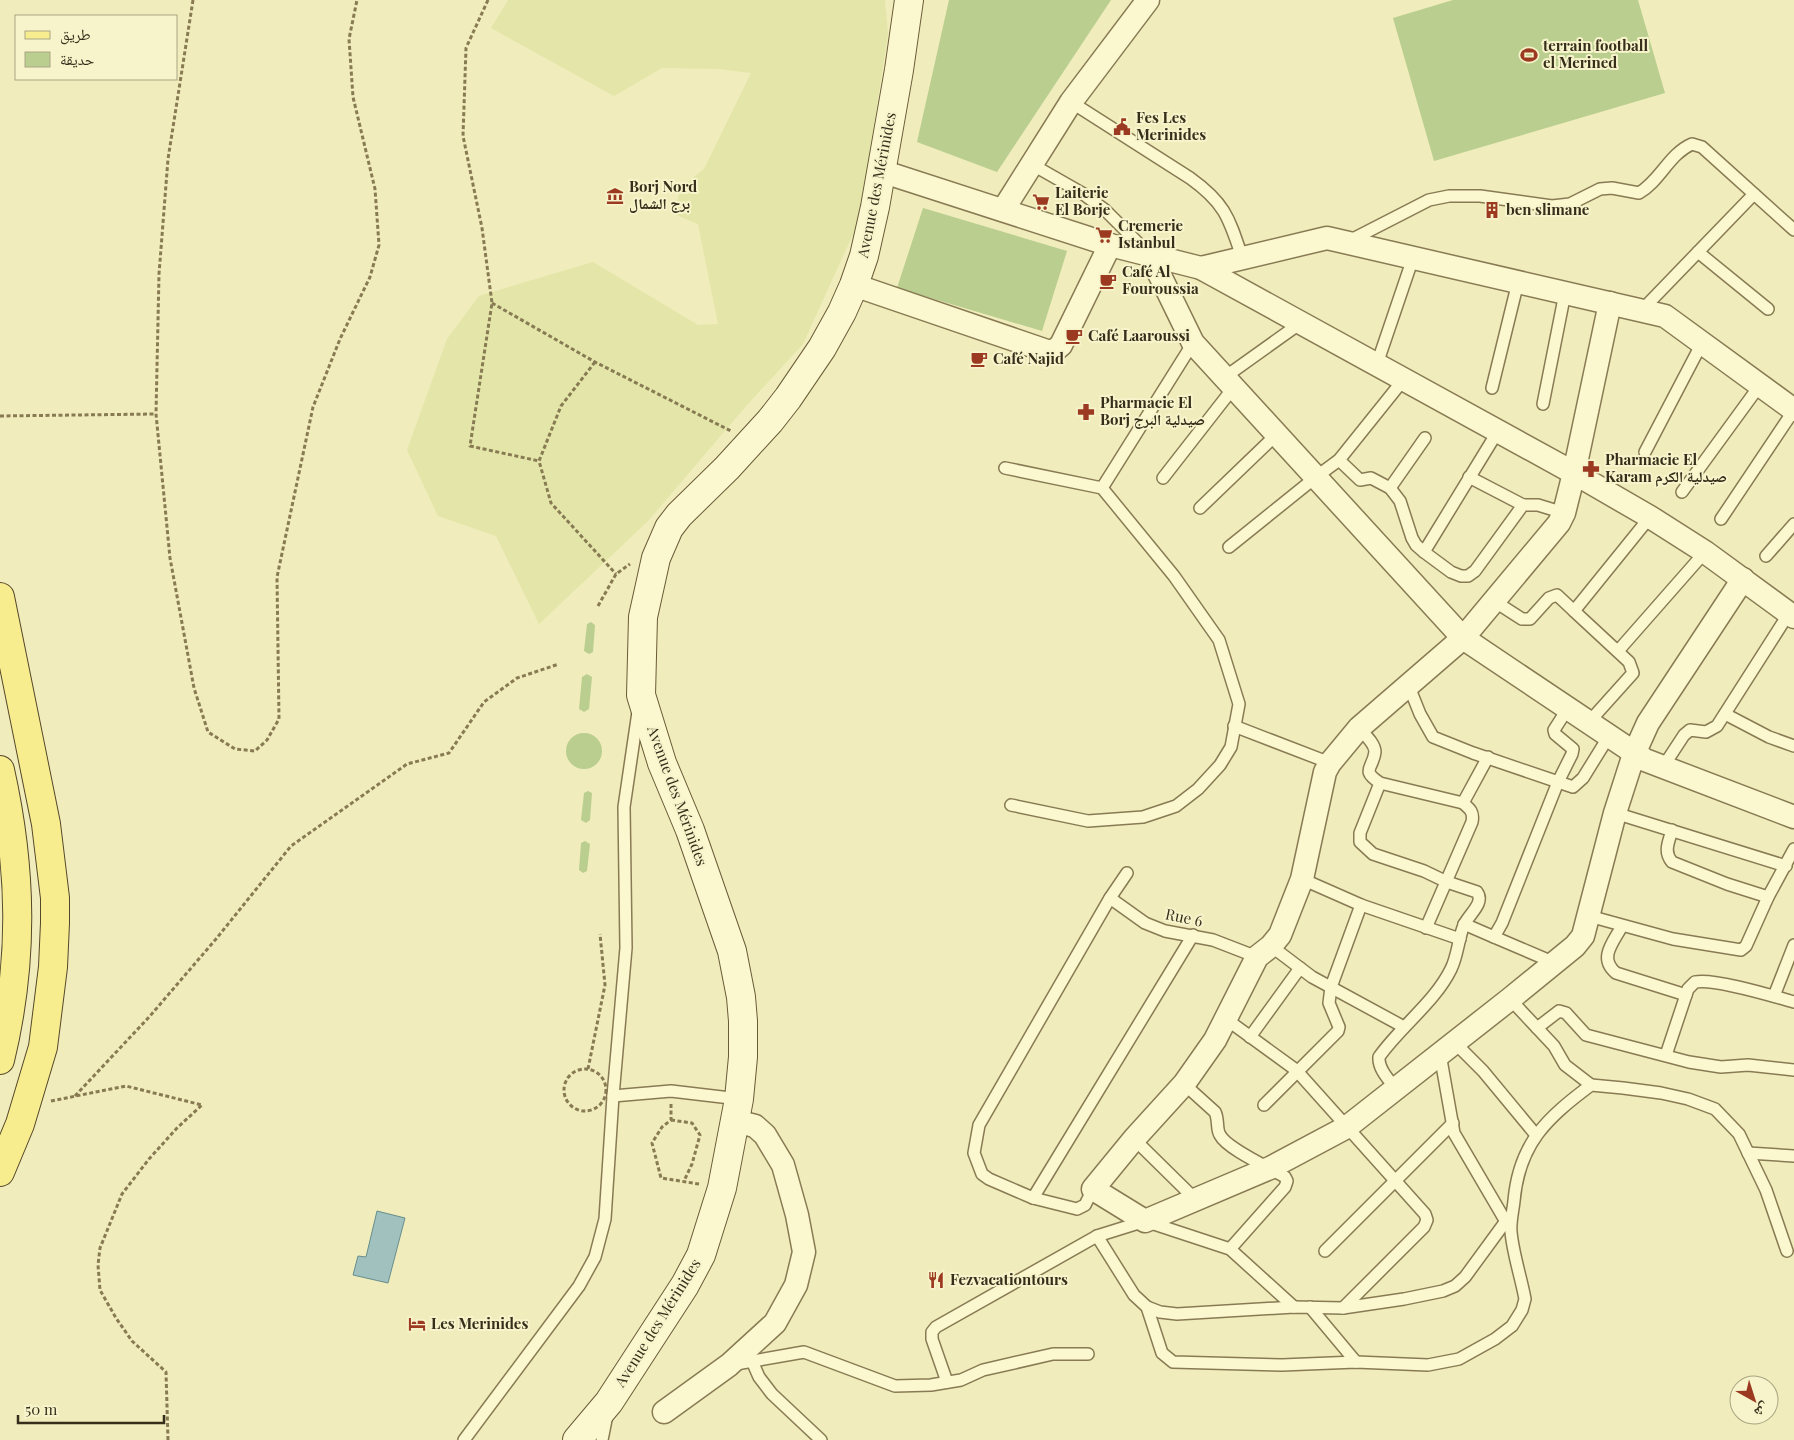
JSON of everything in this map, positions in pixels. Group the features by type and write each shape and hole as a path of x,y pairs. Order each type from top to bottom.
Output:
{"main road":[{"name":"Avenue des Mérinides","path":"577,1440 609,1402 685,1285 701,1255 722,1188 737,1110 743,1057 744,1021 732,951 690,830 662,763 641,696 643,617 656,558 669,528 679,515 751,442 788,398 806,373 842,312 854,285 870,234 899,70 909,0"},
{"path":"0,597 46,824 55,898 53,967 47,1025 40,1063 0,1172"},
{"path":"0,770 12,827 16,858 18,912 18,950 0,1060"}],"street":[{"path":"1003,210 1033,166 1072,102 1148,0"},
{"path":"881,172 1110,245 1200,268 1574,472 1705,552 1792,612"},
{"path":"1200,268 1326,238 1665,316 1794,410"},
{"path":"854,285 1046,351 1054,351 1060,346 1110,245"},
{"path":"1150,255 1193,343 1463,638 1634,754 1663,767 1794,816"},
{"path":"1610,303 1574,472 1564,513 1559,523 1463,638 1359,728 1330,763 1325,772 1302,880 1280,935 1264,951 1215,1040 1184,1084 1134,1139 1093,1189 1145,1222 1270,1168 1347,1127 1575,946 1583,936 1615,813 1634,754 1648,723 1743,579"},
{"path":"664,1412 729,1365 774,1323 796,1285 804,1252 797,1216 782,1165 765,1135 737,1110"}],"lane":[{"path":"1072,102 1209,192 1224,210 1242,257"},
{"path":"1347,242 1429,200 1449,196 1490,197 1552,206 1570,204 1600,189 1612,188 1638,193 1647,189 1682,148 1692,144 1702,147 1794,230"},
{"path":"1033,166 1082,193 1105,210 1150,255"},
{"path":"1641,311 1754,194"},
{"path":"1698,252 1768,309"},
{"path":"1377,364 1413,258"},
{"path":"1492,388 1518,282"},
{"path":"1543,404 1565,293"},
{"path":"1163,478 1229,382 1302,322"},
{"path":"1102,488 1193,343"},
{"path":"1645,452 1702,343"},
{"path":"1230,547 1338,460 1404,379"},
{"path":"1682,492 1760,385"},
{"path":"1721,519 1794,410"},
{"path":"1424,552 1498,431"},
{"path":"1200,508 1277,434"},
{"path":"1390,488 1425,438"},
{"path":"1338,460 1360,480 1371,478 1390,488 1400,501 1416,545 1452,572 1468,576 1475,572 1524,505"},
{"path":"1005,468 1102,488 1174,576 1219,640 1239,704 1230,747 1224,759 1198,790 1176,806 1143,817 1088,821 1011,805"},
{"path":"1469,477 1524,505 1538,505 1564,513"},
{"path":"1574,611 1650,517"},
{"path":"1766,556 1794,524"},
{"path":"1618,651 1705,552"},
{"path":"1494,601 1526,620 1530,619 1549,598 1557,595 1629,662 1633,673 1589,722"},
{"path":"1663,767 1684,735 1690,730 1706,732 1717,726 1792,612"},
{"path":"1408,684 1420,714 1434,737 1573,787 1584,778 1609,736"},
{"path":"464,1440 579,1286 595,1257 605,1219 626,948 624,807 641,696"},
{"path":"1494,937 1502,923 1558,782 1572,754 1573,749 1555,734 1554,730 1568,708"},
{"path":"1725,714 1769,737 1794,746"},
{"path":"1234,726 1330,763"},
{"path":"1359,728 1373,744 1375,752 1369,766 1370,776 1380,783 1463,803 1472,810 1472,822 1426,928"},
{"path":"1463,803 1488,757"},
{"path":"1380,783 1360,832 1360,842 1373,854 1424,871 1447,882 1477,892 1480,896 1480,900 1464,924 1452,967 1444,982 1379,1057 1378,1062 1396,1089"},
{"path":"1615,813 1786,866"},
{"path":"1672,830 1666,851 1672,862 1727,884 1768,897"},
{"path":"1589,916 1674,939 1741,950 1746,946 1768,897 1794,849"},
{"path":"1093,1189 1085,1204 1077,1209 1033,1198 989,1179 982,1174 974,1153 979,1125 1110,898 1127,873"},
{"path":"1302,880 1361,905 1460,939"},
{"name":"Rue 6","path":"1110,898 1144,923 1165,931 1193,935 1264,951 1300,968 1404,1027"},
{"path":"1264,1105 1338,1031 1339,1027 1329,1003 1331,987 1361,905"},
{"path":"1464,924 1555,963"},
{"path":"1622,926 1606,955 1609,967 1616,973 1686,995"},
{"path":"1033,1198 1193,935"},
{"path":"1774,996 1794,945"},
{"path":"1250,1037 1300,968"},
{"path":"1666,1056 1690,985 1700,981 1794,1002"},
{"path":"1510,999 1554,1046 1565,1065 1591,1085 1661,1093 1688,1099 1715,1109 1739,1134 1766,1190 1787,1251"},
{"path":"1537,1028 1559,1011 1562,1011 1586,1035 1666,1056 1721,1067 1748,1065 1794,1070"},
{"path":"1226,1019 1297,1072 1425,1214 1427,1220 1424,1227 1343,1308"},
{"path":"1147,1307 1162,1353 1173,1362 1282,1365 1356,1362 1428,1365 1459,1359 1484,1346 1512,1326 1522,1310 1525,1299 1508,1226 1454,1133 1447,1049"},
{"path":"1447,1049 1483,1071 1536,1135"},
{"path":"1184,1084 1215,1112 1218,1118 1219,1134 1228,1144 1285,1177 1287,1181 1285,1187 1230,1248"},
{"path":"1097,1236 1134,1295 1147,1307 1160,1312 1177,1314 1294,1307 1343,1308 1443,1291 1455,1286 1465,1276 1508,1226 1516,1183 1526,1152 1536,1135 1565,1105 1591,1085"},
{"path":"614,1096 671,1091 737,1110"},
{"path":"1325,1251 1453,1123"},
{"path":"1134,1139 1196,1200"},
{"path":"1748,1153 1794,1156"},
{"path":"947,1382 932,1339 932,1332 936,1327 1097,1236 1145,1222 1230,1248 1294,1307"},
{"path":"1310,1307 1356,1362"},
{"path":"729,1365 804,1352 895,1386 931,1385 961,1380 983,1370 1053,1354 1088,1354"},
{"path":"752,1361 772,1394 821,1440"},
{"path":"602,1440 609,1402"}],"path":[{"path":"194,0 168,159 159,274 156,414 170,558 194,688 208,732 235,749 255,751 267,740 279,719 278,577 313,407 340,339 370,277 379,245 375,188 353,98 349,39 357,0"},
{"path":"488,0 466,48 463,136 482,228 492,303 470,446 539,461"},
{"path":"492,303 596,362 751,442"},
{"path":"596,362 560,406 539,461 551,503 616,574"},
{"path":"0,416 156,414"},
{"path":"75,1096 150,1016 216,939 291,846 407,764 449,753 484,702 517,678 559,664"},
{"path":"582,1111 570,1105 565,1098 564,1091 565,1084 573,1072 580,1069 588,1069 605,986 600,934"},
{"path":"26,1105 126,1086 202,1105 177,1128 149,1159 122,1194 100,1248 98,1265 100,1290 116,1318 132,1341 166,1372 168,1440"},
{"path":"671,1091 671,1120"},
{"path":"684,1181 692,1164 700,1135 692,1123 671,1120 662,1127 652,1143 661,1178 701,1184"}],"green space":[{"path":"508,0 885,0 888,34 859,221 803,344 747,405 648,521 539,624 496,536 438,516 407,450 447,339 479,296 593,262 698,325 718,324 698,224 676,215 679,189 704,169 751,73 719,69 662,68 614,96 491,28"},
{"path":"949,0 1111,0 997,172 917,142"},
{"name":"terrain football el Merined","path":"1453,0 1638,0 1665,93 1434,161 1393,18"},
{"path":"923,208 1067,251 1042,331 897,288"},
{"path":"591,622 595,625 593,652 589,654 584,651 587,624"},
{"path":"587,674 592,677 589,709 584,712 579,709 582,677"},
{"path":"584,733 591,734 597,738 601,744 601,758 597,764 591,768 584,769 577,768 571,764 567,758 566,751 567,744 571,738 577,734"},
{"path":"588,791 592,793 590,820 586,823 581,820 584,793"},
{"path":"585,841 590,844 587,871 583,873 579,870 581,843"}],"water":[{"path":"377,1211 405,1218 388,1283 353,1275 358,1256 366,1257"}],"place":[{"name":"terrain football el Merined","path":"1529,55"},
{"name":"Fes Les Merinides","path":"1122,127"},
{"name":"Borj Nord برج الشمال","path":"615,196"},
{"name":"Laiterie El Borje","path":"1041,202"},
{"name":"ben slimane","path":"1492,210"},
{"name":"Cremerie Istanbul","path":"1104,235"},
{"name":"Café Al Fouroussia","path":"1108,281"},
{"name":"Café Laaroussi","path":"1074,336"},
{"name":"Café Najid","path":"979,359"},
{"name":"Pharmacie El Borj صيدلية البرج","path":"1086,412"},
{"name":"Pharmacie El Karam صيدلية الكرم","path":"1591,469"},
{"name":"Fezvacationtours","path":"936,1280"},
{"name":"Les Merinides","path":"417,1324"}]}
